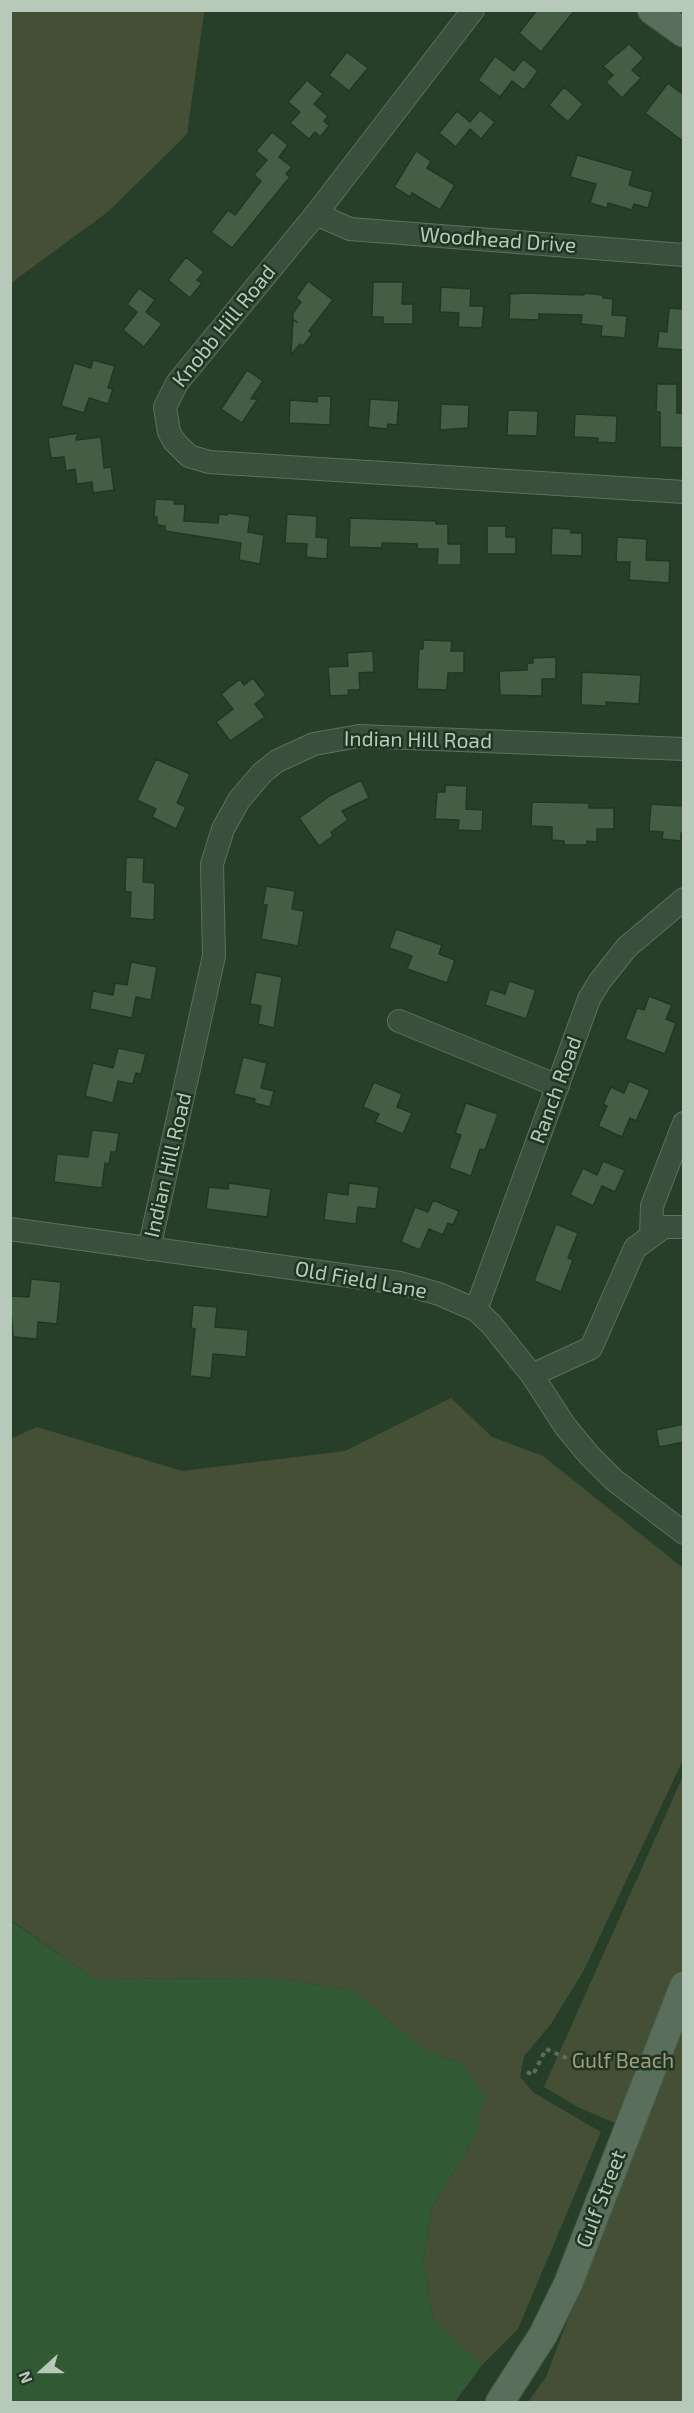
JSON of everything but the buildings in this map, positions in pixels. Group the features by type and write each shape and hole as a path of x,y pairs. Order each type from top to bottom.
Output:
{"main road":[{"path":"652,10 684,33"},
{"name":"Gulf Street","path":"500,2403 543,2335 568,2284 684,1986"}],"street":[{"name":"Knobb Hill Road","path":"473,10 316,214 169,395 165,407 170,432 174,441 189,456 209,462 684,492"},
{"name":"Woodhead Drive","path":"316,214 350,229 684,255"},
{"name":"Indian Hill Road","path":"149,1249 214,956 212,864 223,829 238,800 262,773 278,761 314,744 359,736 684,749"},
{"name":"Ranch Road","path":"476,1310 589,999 627,947 684,899"},
{"path":"399,1021 558,1086"},
{"path":"651,1236 652,1206 684,1123"},
{"path":"532,1375 591,1348 635,1248 664,1227 684,1227"},
{"name":"Old Field Lane","path":"10,1229 399,1283 439,1294 476,1310 505,1340 532,1375 565,1426 589,1455 614,1480 684,1533"}],"path":[{"path":"527,2072 533,2075 546,2049 582,2065"}],"green space":[{"path":"11,10 203,10 204,13 187,134 109,211 11,283"},
{"path":"451,1398 492,1437 543,1456 683,1568 683,1760 584,1970 551,2024 524,2056 520,2077 534,2093 601,2132 518,2329 482,2365 433,2319 423,2260 432,2208 476,2134 464,2065 422,2048 354,1991 276,1978 95,1979 11,1920 10,1439 37,1427 182,1471 345,1451"},
{"name":"Gulf Beach","path":"683,1776 683,2402 528,2402 546,2377 638,2133 580,2108 544,2087"}],"shaded area":[{"path":"10,1920 95,1979 276,1978 354,1991 422,2048 464,2065 485,2096 476,2134 432,2208 423,2260 433,2319 482,2365 455,2402 11,2402"}]}
